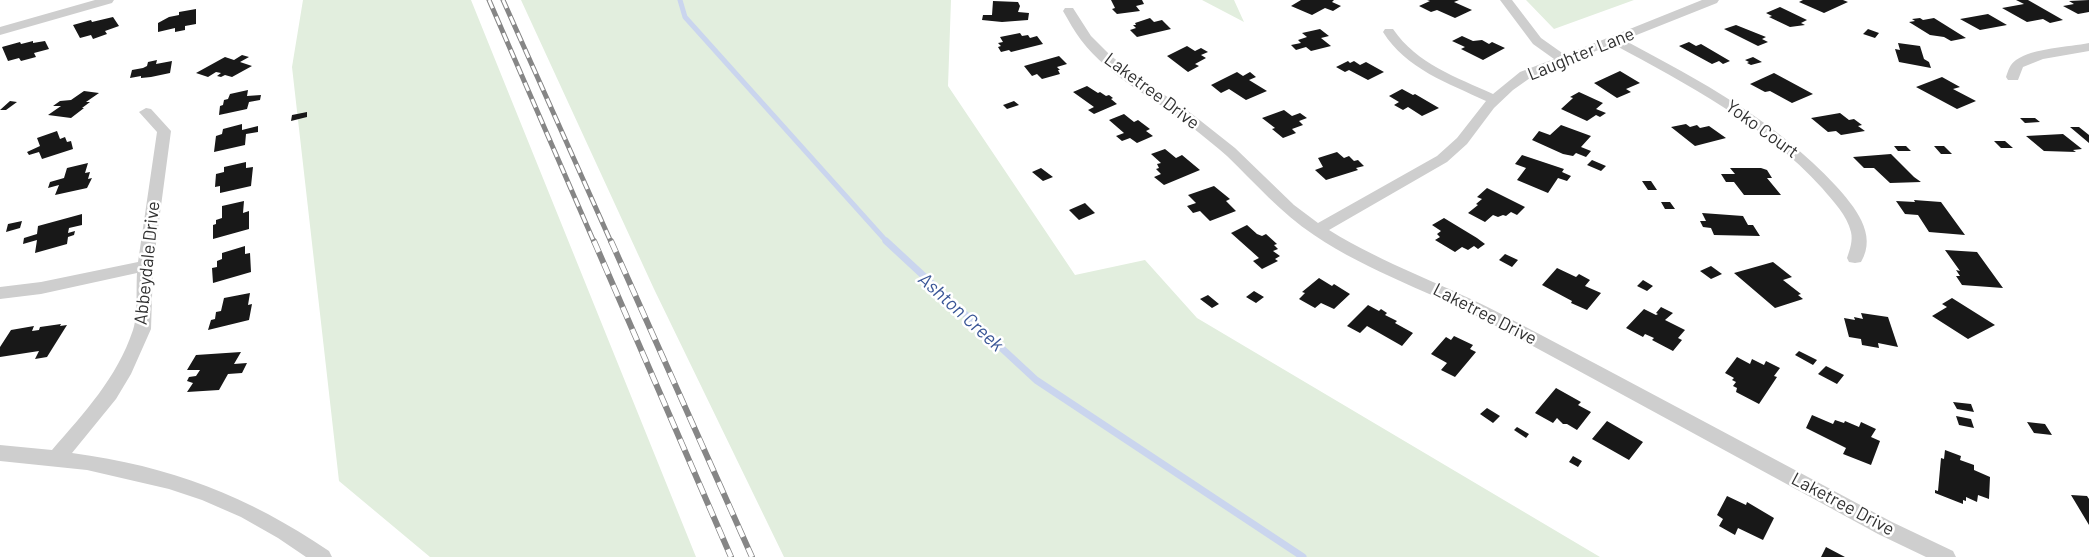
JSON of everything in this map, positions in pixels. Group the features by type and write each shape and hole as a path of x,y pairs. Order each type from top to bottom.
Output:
{"street":[{"path":"0,31 108,0"},
{"path":"1506,0 1537,41 1563,60"},
{"name":"Laughter Lane","path":"1317,230 1442,159 1462,140 1494,100 1525,75 1713,0"},
{"name":"Laketree Drive","path":"1069,11 1086,38 1104,57 1122,72 1187,117 1230,151 1290,208 1317,230 1352,252 1388,270 1427,285 1497,319 1886,528 1946,557"},
{"path":"1390,32 1399,47 1409,55 1434,70 1494,100"},
{"name":"Yoko Court","path":"1615,40 1708,92 1758,123 1796,152 1823,179 1856,221 1860,236 1860,249 1855,258"},
{"path":"2013,77 2015,69 2027,60 2089,47"},
{"name":"Abbeydale Drive","path":"58,457 110,394 135,348 142,329 145,266 164,132 146,112"},
{"path":"0,293 41,288 145,266"},
{"path":"0,453 58,457 146,474 199,490 244,509 293,535 322,557"}],"green space":[{"path":"303,0 471,0 696,557 430,557 339,481 292,67"},
{"path":"521,0 951,0 948,86 1075,275 1145,260 1197,318 1600,557 784,557 654,289"},
{"path":"1202,0 1234,0 1244,22"},
{"path":"1526,0 1634,0 1554,29"}],"building":[{"path":"1111,0 1142,0 1144,4 1136,6 1140,11 1117,14 1112,9 1115,8"},
{"path":"1301,0 1334,0 1332,2 1341,6 1333,11 1325,8 1312,15 1291,6"},
{"path":"1427,0 1459,0 1454,2 1472,10 1455,18 1437,10 1431,12 1419,6 1430,1"},
{"path":"1803,0 1843,0 1848,2 1824,13 1799,2"},
{"path":"2016,0 2028,0 2063,20 2050,23 2043,19 2027,22 2002,8 2024,4"},
{"path":"2089,0 2089,12 2078,14 2063,6 2074,4 2069,1"},
{"path":"993,1 1018,2 1020,6 1018,12 1029,13 1028,20 1002,22 982,20 983,15 992,15"},
{"path":"1780,7 1807,20 1801,23 1805,25 1790,27 1769,17 1772,16 1766,13"},
{"path":"196,9 196,24 185,26 185,30 175,32 175,28 158,32 158,23 169,17 179,15 179,12"},
{"path":"1988,14 2007,25 1980,30 1960,19"},
{"path":"113,17 119,26 105,31 107,34 93,39 91,35 80,38 73,25 91,20 92,22"},
{"path":"1150,18 1154,22 1162,20 1171,29 1137,37 1130,30 1136,28 1133,25 1136,25 1135,23"},
{"path":"1920,18 1923,20 1934,18 1966,38 1951,41 1944,37 1930,35 1909,22 1915,21 1912,19"},
{"path":"1736,25 1766,37 1762,39 1768,42 1758,46 1724,29"},
{"path":"1320,29 1329,36 1321,38 1331,46 1311,51 1306,47 1296,50 1291,45 1301,43 1298,40 1307,37 1302,33"},
{"path":"1868,29 1879,33 1875,38 1863,34"},
{"path":"1020,33 1022,36 1028,35 1030,38 1037,36 1043,44 1011,52 1009,50 1001,52 998,47 1001,46 998,43 1003,42 1000,37"},
{"path":"1462,36 1473,41 1482,40 1489,44 1492,42 1505,48 1483,60 1461,49 1465,47 1452,41"},
{"path":"33,41 33,43 45,41 49,49 34,53 36,57 21,61 19,58 8,61 2,47"},
{"path":"1689,42 1696,46 1701,44 1730,61 1723,64 1719,61 1712,64 1679,46"},
{"path":"1898,43 1920,46 1924,59 1929,62 1931,68 1899,62 1895,49 1900,50"},
{"path":"1187,46 1195,51 1201,48 1208,52 1201,55 1206,58 1195,64 1199,66 1188,72 1167,56"},
{"path":"242,55 249,57 240,62 252,66 232,77 225,75 217,76 221,73 216,72 208,77 196,73 225,57 234,60"},
{"path":"1059,56 1067,64 1057,67 1060,70 1058,70 1060,74 1042,79 1037,74 1032,76 1024,66"},
{"path":"1753,57 1762,62 1751,65 1745,60"},
{"path":"157,60 156,64 172,61 170,73 151,77 130,78 132,70 143,68 147,66 148,62"},
{"path":"1348,61 1350,63 1354,61 1360,65 1366,62 1384,72 1368,80 1349,70 1345,72 1336,67"},
{"path":"1620,71 1640,83 1626,89 1631,92 1617,98 1594,83"},
{"path":"1237,72 1243,76 1250,72 1256,77 1249,80 1267,91 1246,100 1229,89 1221,93 1211,85"},
{"path":"1774,73 1813,94 1792,103 1770,91 1765,92 1750,84"},
{"path":"1942,77 1960,87 1953,89 1976,101 1957,109 1916,87"},
{"path":"1087,86 1098,93 1100,92 1106,96 1109,95 1117,104 1094,114 1088,110 1094,107 1073,92"},
{"path":"1402,89 1439,108 1422,116 1408,107 1403,110 1394,105 1399,102 1389,96"},
{"path":"248,90 247,96 261,95 260,100 249,102 247,109 219,115 220,106 223,105 224,100 228,99 230,94"},
{"path":"84,91 99,93 86,102 90,102 71,118 48,115 61,106 53,106 60,101 71,100"},
{"path":"1579,92 1603,103 1596,109 1606,113 1600,117 1596,115 1587,121 1561,109 1573,98 1570,97"},
{"path":"10,101 17,102 6,110 0,110"},
{"path":"1014,101 1019,105 1007,109 1003,105"},
{"path":"1284,110 1292,116 1300,113 1307,118 1299,121 1303,125 1292,129 1296,133 1283,138 1272,129 1275,128 1262,118"},
{"path":"307,112 307,117 291,121 292,115"},
{"path":"1840,113 1849,120 1854,119 1862,125 1858,126 1865,131 1841,135 1836,131 1828,132 1811,118"},
{"path":"1124,114 1134,122 1138,120 1150,129 1146,131 1153,136 1137,143 1130,138 1122,141 1116,136 1124,133 1109,120"},
{"path":"2020,118 2035,118 2040,122 2025,123"},
{"path":"242,124 242,130 258,126 258,132 246,134 245,145 214,152 216,136 222,134 223,129"},
{"path":"1686,124 1690,127 1697,125 1700,128 1709,126 1726,138 1695,146 1671,127"},
{"path":"1561,125 1591,136 1581,147 1591,151 1586,157 1576,153 1573,156 1563,154 1532,140 1539,131 1550,135"},
{"path":"2070,127 2079,127 2089,135 2089,143"},
{"path":"57,131 60,139 65,137 67,142 71,141 73,149 42,159 39,152 29,155 27,152 40,146 37,138"},
{"path":"2063,134 2082,149 2073,150 2076,152 2044,151 2026,136"},
{"path":"1994,141 2005,141 2013,148 2001,148"},
{"path":"1894,146 1906,146 1911,151 1898,151"},
{"path":"1934,146 1944,146 1952,154 1941,154"},
{"path":"1165,149 1176,158 1182,155 1200,170 1164,185 1154,177 1161,174 1156,169 1159,168 1157,164 1161,163 1151,154"},
{"path":"1337,152 1344,158 1349,156 1354,161 1358,160 1364,166 1356,168 1358,170 1326,180 1315,170 1323,167 1318,158"},
{"path":"1891,154 1921,182 1890,183 1874,168 1864,168 1853,157"},
{"path":"1522,155 1564,169 1562,172 1571,176 1567,181 1558,178 1548,193 1517,180 1526,168 1515,164"},
{"path":"1592,160 1606,166 1601,171 1587,165"},
{"path":"246,162 246,168 253,167 251,186 220,193 220,186 215,187 216,174 224,172 224,167"},
{"path":"88,163 85,173 90,172 88,179 92,178 87,188 55,195 59,185 48,188 50,182 64,178 67,168"},
{"path":"1041,168 1053,177 1043,181 1032,172"},
{"path":"1730,168 1761,168 1767,170 1772,178 1767,178 1781,195 1744,195 1734,182 1726,182 1721,174 1735,174"},
{"path":"1642,181 1651,181 1657,190 1648,190"},
{"path":"1214,186 1230,199 1226,201 1236,211 1210,221 1200,211 1193,213 1187,206 1196,203 1188,195"},
{"path":"1487,188 1525,207 1517,215 1511,212 1506,216 1498,217 1493,215 1485,222 1468,213 1478,205 1476,204 1482,199 1477,197"},
{"path":"1914,200 1941,202 1965,235 1929,232 1918,215 1905,214 1896,201 1915,202"},
{"path":"244,201 243,213 249,211 249,229 213,239 213,225 216,224 216,220 222,218 222,206"},
{"path":"1661,202 1670,202 1675,209 1665,209"},
{"path":"1085,203 1095,213 1079,220 1069,210"},
{"path":"1702,213 1743,216 1748,225 1753,225 1760,236 1714,235 1711,228 1703,227 1700,221 1706,221"},
{"path":"82,214 82,225 69,228 68,233 75,231 74,235 68,237 67,244 35,253 37,240 23,244 24,238 37,234 38,226"},
{"path":"1444,218 1485,244 1478,249 1474,246 1468,250 1462,247 1455,252 1435,240 1440,237 1437,234 1441,231 1432,225"},
{"path":"22,221 20,228 6,232 8,224"},
{"path":"1247,225 1257,234 1262,236 1266,234 1277,244 1274,245 1278,249 1273,251 1280,256 1275,259 1278,261 1262,269 1253,261 1259,258 1231,233"},
{"path":"245,246 245,254 250,253 251,272 213,283 212,268 217,267 217,261 222,259 222,253"},
{"path":"1945,250 1977,252 2003,288 1962,285 1956,276 1960,276 1956,270 1960,271"},
{"path":"1505,254 1518,260 1512,267 1499,260"},
{"path":"1773,262 1792,277 1783,280 1801,294 1798,295 1803,299 1775,308 1734,273"},
{"path":"1711,266 1722,274 1711,279 1700,271"},
{"path":"1557,268 1576,277 1579,274 1590,280 1585,286 1601,293 1587,310 1571,303 1572,301 1542,285"},
{"path":"1319,278 1332,286 1334,284 1350,294 1334,309 1321,303 1315,308 1299,299 1305,293 1302,292"},
{"path":"1643,280 1653,286 1647,291 1637,286"},
{"path":"1254,291 1264,297 1256,303 1246,297"},
{"path":"250,293 248,305 252,304 249,320 208,330 211,320 215,319 216,312 221,311 224,298"},
{"path":"1208,295 1219,304 1212,308 1200,299"},
{"path":"1952,298 1995,325 1968,339 1932,316 1947,307 1942,304"},
{"path":"1368,305 1379,311 1381,309 1387,313 1385,315 1397,321 1395,323 1413,333 1402,346 1367,326 1360,333 1347,326"},
{"path":"1661,307 1673,313 1665,320 1685,330 1678,338 1682,340 1673,351 1652,340 1654,338 1645,334 1643,337 1626,328 1644,309 1656,315"},
{"path":"1861,313 1888,317 1898,347 1878,343 1879,348 1862,345 1861,339 1849,337 1844,318 1855,320 1854,317 1863,319"},
{"path":"61,324 60,326 67,325 47,357 35,359 39,351 0,357 0,347 11,330 34,326 32,331 39,330 40,327"},
{"path":"1454,336 1473,345 1470,349 1476,352 1455,377 1441,370 1447,363 1431,354 1446,337 1451,340"},
{"path":"1799,351 1817,360 1813,365 1795,355"},
{"path":"241,352 234,364 247,363 242,373 228,374 219,390 187,392 193,383 187,381 189,377 196,376 200,370 187,370 196,355"},
{"path":"1737,357 1750,364 1752,359 1764,365 1766,361 1780,368 1774,376 1777,377 1759,404 1736,392 1737,388 1733,386 1736,382 1732,380 1734,378 1725,373"},
{"path":"1826,366 1844,375 1837,384 1818,374"},
{"path":"1556,388 1581,402 1578,405 1591,412 1577,430 1567,424 1563,424 1557,418 1553,423 1535,413"},
{"path":"1953,402 1971,404 1974,412 1957,409"},
{"path":"1487,408 1500,416 1493,423 1480,414"},
{"path":"1812,415 1833,424 1835,420 1844,423 1845,421 1859,427 1861,422 1876,429 1871,437 1880,441 1871,465 1843,454 1846,448 1806,428"},
{"path":"1956,416 1971,419 1974,428 1959,425"},
{"path":"1607,421 1643,442 1629,460 1592,439"},
{"path":"2027,422 2045,424 2052,435 2034,433"},
{"path":"1517,427 1529,434 1526,438 1514,430"},
{"path":"1945,450 1961,456 1960,460 1974,465 1974,470 1990,477 1989,499 1978,495 1977,502 1966,497 1966,501 1963,500 1963,504 1935,493 1935,490 1938,491 1941,458 1944,459"},
{"path":"1573,456 1582,461 1578,467 1569,462"},
{"path":"2071,495 2087,496 2089,499 2089,525"},
{"path":"1727,496 1746,505 1747,502 1774,518 1763,540 1738,528 1735,535 1719,526 1723,519 1717,515"},
{"path":"1826,547 1845,557 1821,557"}],"waterway":[{"name":"Ashton Creek","path":"680,0 685,17 887,242"},
{"name":"Ashton Creek","path":"887,242 1036,380 1303,557"}],"railway":[{"path":"489,0 594,242"},
{"path":"503,0 611,242"},
{"path":"594,241 731,557"},
{"path":"611,241 752,557"}]}
